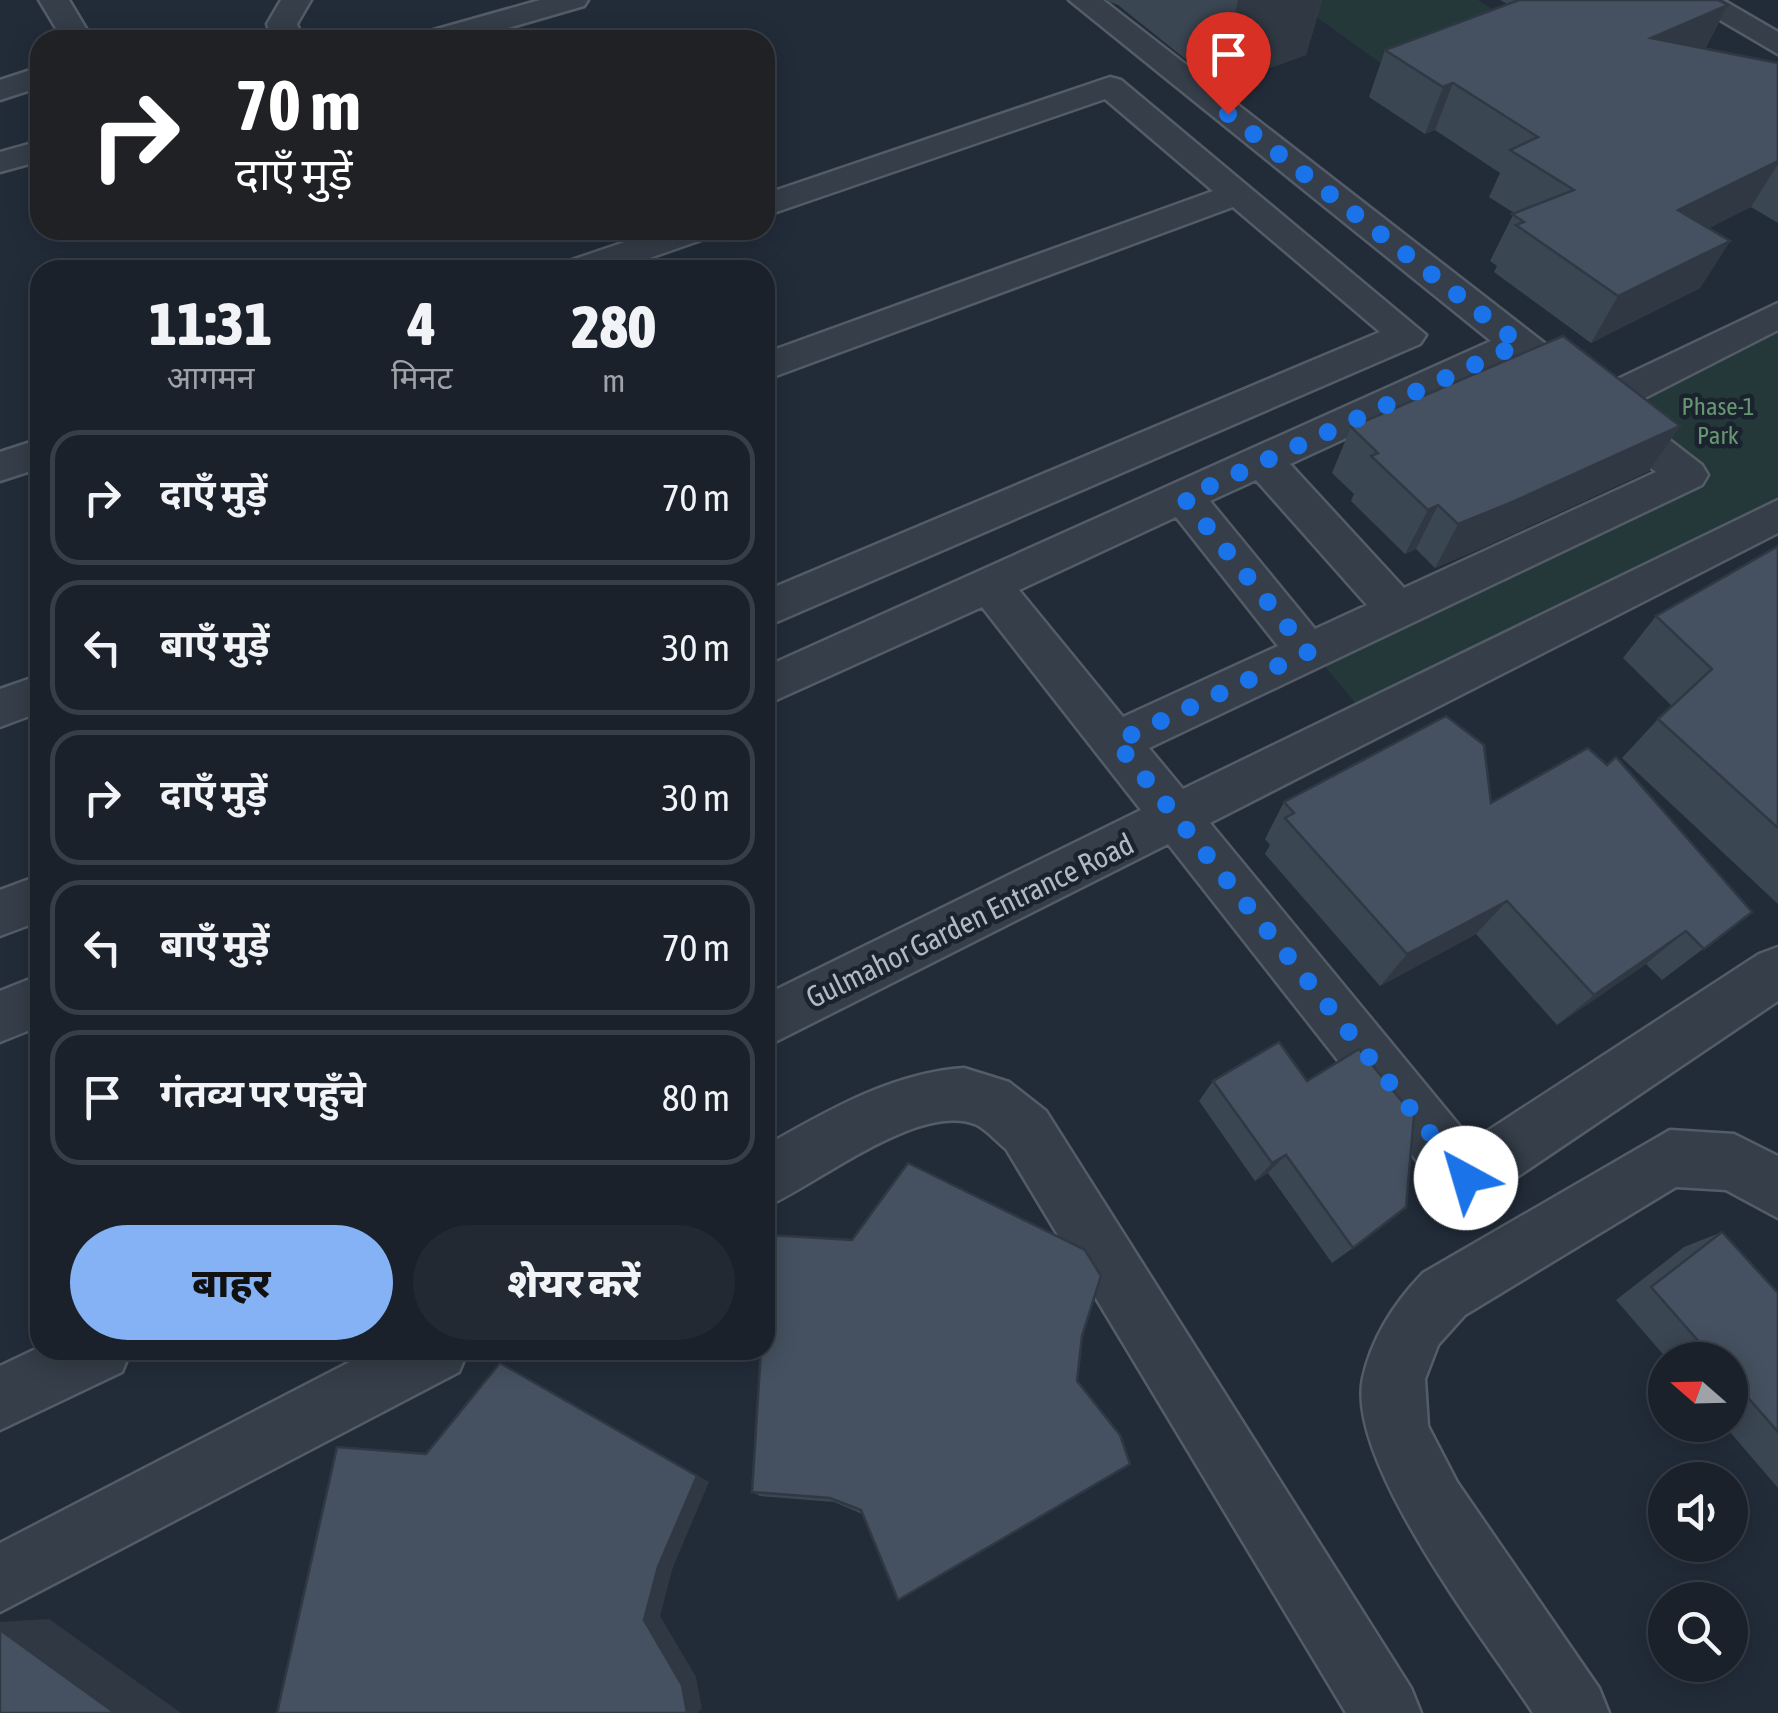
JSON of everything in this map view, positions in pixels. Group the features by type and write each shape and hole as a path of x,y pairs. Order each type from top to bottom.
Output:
{"street":[{"path":"54,0 72,30"},
{"path":"284,30 282,24 296,0"},
{"path":"469,30 573,0"},
{"path":"1084,0 1687,475 1116,742"},
{"path":"1701,0 1778,45"},
{"path":"0,90 30,80"},
{"path":"775,203 1110,87 1407,335 775,606"},
{"path":"0,162 30,154"},
{"path":"775,362 1237,194"},
{"path":"609,260 666,240"},
{"path":"1600,404 1778,315"},
{"path":"775,683 1520,344"},
{"path":"0,467 30,456"},
{"path":"1263,461 1398,610"},
{"path":"1184,498 1308,652"},
{"name":"Gulmahor Garden Entrance Road","path":"775,1017 1778,515"},
{"path":"991,586 1466,1178 1778,972"},
{"path":"0,708 30,697"},
{"path":"0,913 30,902"},
{"path":"0,1017 30,1004"},
{"path":"775,1173 908,1103 951,1092 990,1101 1026,1130 1386,1713"},
{"path":"1574,1713 1434,1505 1397,1431 1394,1378 1416,1325 1444,1294 1670,1158 1734,1162 1778,1189"},
{"path":"0,1399 80,1360"},
{"path":"0,1579 418,1360"}],"green space":[{"path":"1293,0 1478,0 1515,23 1383,65"},
{"name":"Phase-1 Park","path":"1778,323 1778,503 1363,712 1317,657 1686,475 1611,407"}],"building":[{"path":"1519,0 1718,0 1728,5 1651,38 1778,63 1778,161 1678,210 1730,241 1618,296 1516,225 1524,222 1512,214 1574,190 1510,150 1538,137 1453,83 1443,87 1385,50"},
{"path":"1563,336 1680,426 1458,524 1438,505 1428,510 1371,456 1378,453 1351,427"},
{"path":"1778,546 1778,828 1658,719 1712,669 1656,616"},
{"path":"1446,716 1484,745 1491,803 1588,748 1607,765 1616,757 1752,912 1704,949 1686,931 1594,995 1507,901 1407,954 1285,818 1294,813 1284,802"},
{"path":"1279,1042 1307,1081 1359,1049 1414,1116 1406,1207 1353,1248 1286,1155 1272,1163 1213,1081"},
{"path":"908,1163 1085,1250 1101,1276 1082,1336 1077,1381 1120,1435 1130,1464 898,1600 861,1510 830,1498 752,1492 760,1360 775,1360 775,1235 852,1240"},
{"path":"1722,1232 1778,1293 1778,1432 1748,1398 1748,1342 1699,1342 1651,1287"},
{"path":"500,1363 697,1476 658,1567 644,1620 682,1685 687,1713 277,1713 337,1447 426,1454"},
{"path":"0,1630 115,1713 0,1713"}],"route":[{"path":"1228,114 1520,344 1184,498 1308,652 1116,742 1466,1178"}]}
